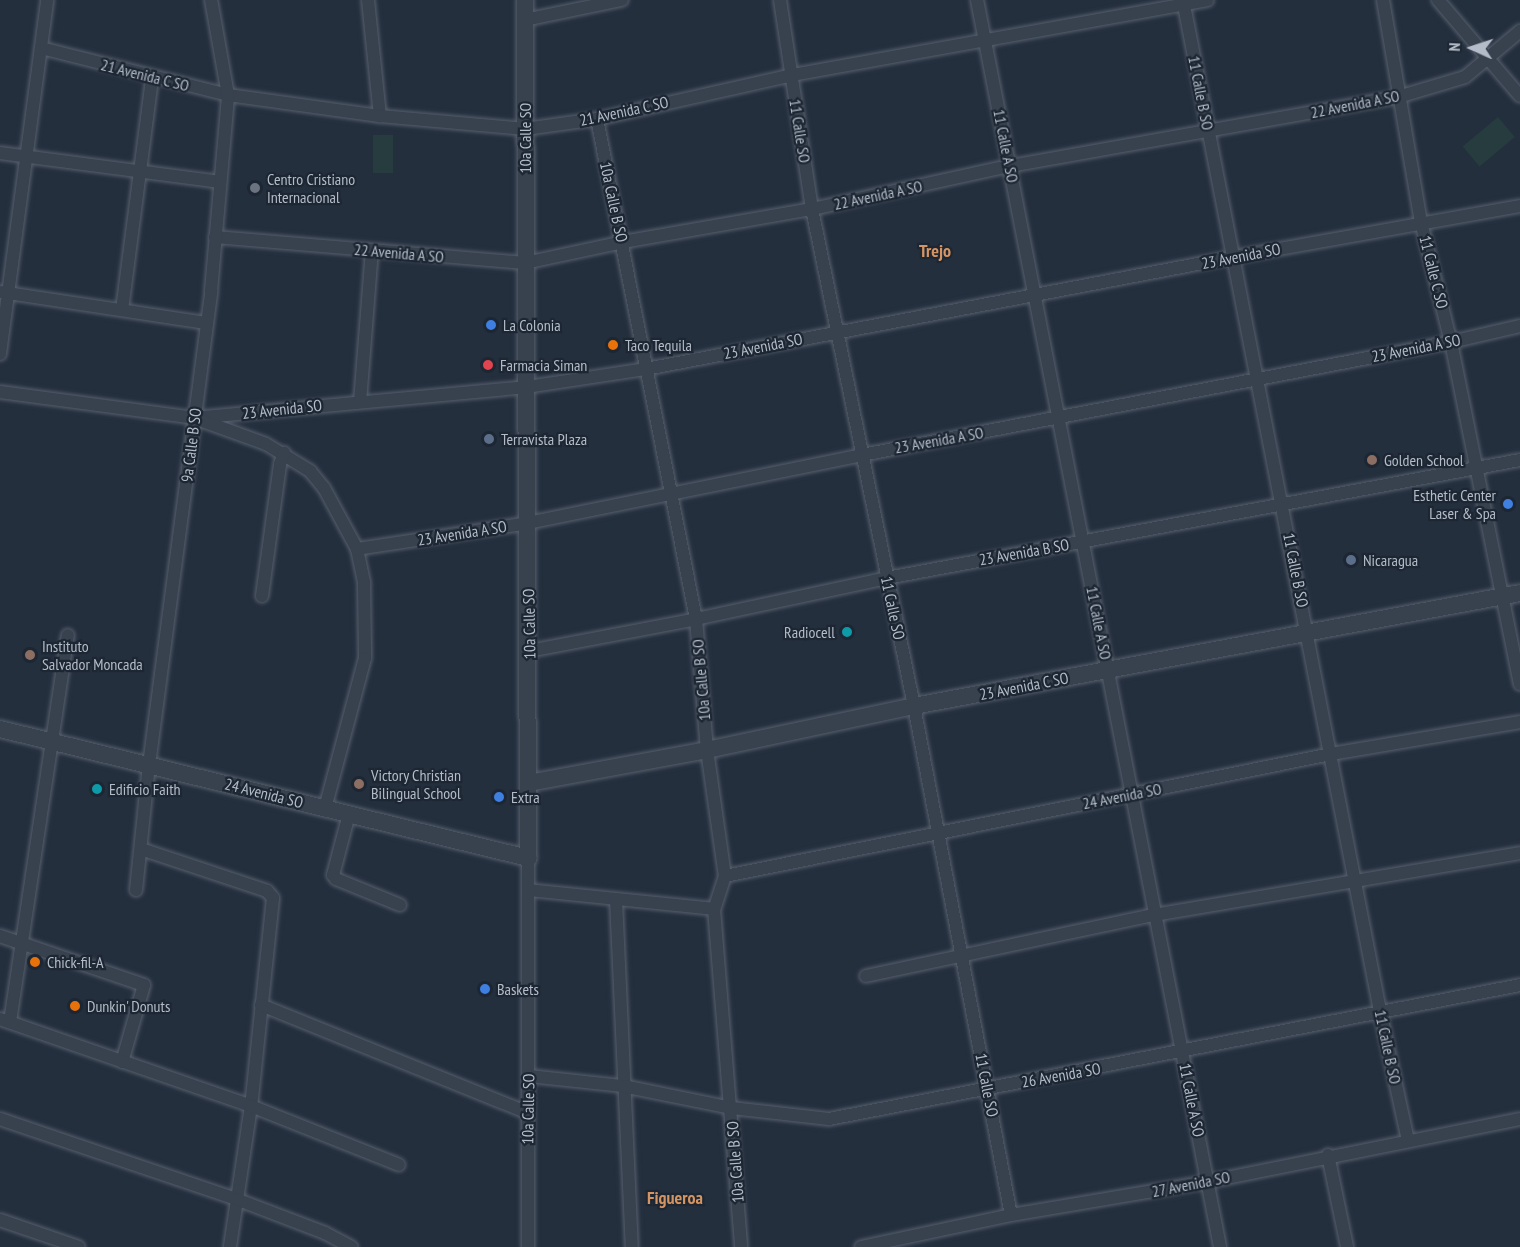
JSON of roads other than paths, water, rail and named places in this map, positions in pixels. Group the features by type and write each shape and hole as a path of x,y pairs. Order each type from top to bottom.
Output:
{"street":[{"path":"0,354 4,293 26,157 47,0"},
{"name":"9a Calle B SO","path":"136,890 148,765 176,601 194,418 207,323 228,95 211,0"},
{"path":"368,0 380,116"},
{"name":"10a Calle SO","path":"525,0 529,651 528,1247"},
{"path":"525,20 622,0"},
{"name":"11 Calle SO","path":"780,0 813,209 914,706 936,832 988,1088 1011,1215"},
{"name":"11 Calle A SO","path":"976,0 1220,1247"},
{"name":"21 Avenida C SO","path":"41,48 152,78 228,95 380,116 525,129 597,119 792,75 984,42 1183,2 1207,0"},
{"name":"11 Calle C SO","path":"1383,0 1421,222 1451,342 1520,684"},
{"path":"1438,0 1520,96"},
{"name":"11 Calle B SO","path":"1183,2 1308,631 1380,1011 1408,1141"},
{"name":"22 Avenida A SO","path":"215,237 525,263 623,242 813,209 1010,166 1398,97 1465,77 1520,31"},
{"path":"122,310 152,78"},
{"name":"10a Calle B SO","path":"597,119 696,619 708,750 725,876 714,909 732,1108 741,1247"},
{"path":"0,153 220,182"},
{"name":"23 Avenida SO","path":"0,392 194,418 527,387 646,369 1421,222 1520,206"},
{"path":"360,402 372,251"},
{"path":"4,293 207,323"},
{"name":"23 Avenida A SO","path":"357,549 528,523 862,454 1451,342 1520,326"},
{"path":"194,418 229,429 284,453 310,471 324,488 357,549 364,583 365,658 325,808"},
{"path":"262,596 279,464 284,453"},
{"name":"23 Avenida B SO","path":"529,651 696,619 887,578 1520,460"},
{"name":"23 Avenida C SO","path":"529,783 708,750 914,706 1520,593"},
{"path":"68,635 22,944 5,1020 250,1106 399,1165"},
{"name":"24 Avenida SO","path":"725,876 1331,754 1520,722"},
{"name":"24 Avenida SO","path":"0,729 528,858"},
{"path":"349,814 332,870 333,875 336,879 400,905"},
{"path":"141,849 267,891 273,898 250,1106 230,1247"},
{"path":"866,976 1154,915 1520,853"},
{"path":"528,890 714,909"},
{"path":"616,899 632,1247"},
{"path":"0,936 144,986 122,1062"},
{"name":"26 Avenida SO","path":"529,1076 623,1086 732,1108 829,1119 1520,985"},
{"path":"261,1005 528,1113"},
{"path":"0,1119 236,1200 325,1233 351,1247"},
{"name":"27 Avenida SO","path":"861,1247 1011,1215 1207,1182 1328,1155 1520,1119"},
{"path":"1328,1155 1347,1247"},
{"path":"0,1220 74,1246"}],"place":[{"name":"Centro Cristiano Internacional","path":"255,188"},
{"name":"La Colonia","path":"491,325"},
{"name":"Taco Tequila","path":"613,345"},
{"name":"Farmacia Siman","path":"488,365"},
{"name":"Terravista Plaza","path":"489,439"},
{"name":"Golden School","path":"1372,460"},
{"name":"Esthetic Center Laser & Spa","path":"1508,504"},
{"name":"Nicaragua","path":"1351,560"},
{"name":"Radiocell","path":"847,632"},
{"name":"Instituto Salvador Moncada","path":"30,655"},
{"name":"Victory Christian Bilingual School","path":"359,784"},
{"name":"Edificio Faith","path":"97,789"},
{"name":"Extra","path":"499,797"},
{"name":"Chick-fil-A","path":"35,962"},
{"name":"Baskets","path":"485,989"},
{"name":"Dunkin' Donuts","path":"75,1006"}],"district":[{"name":"Trejo","path":"935,251"},
{"name":"Figueroa","path":"675,1198"}]}
